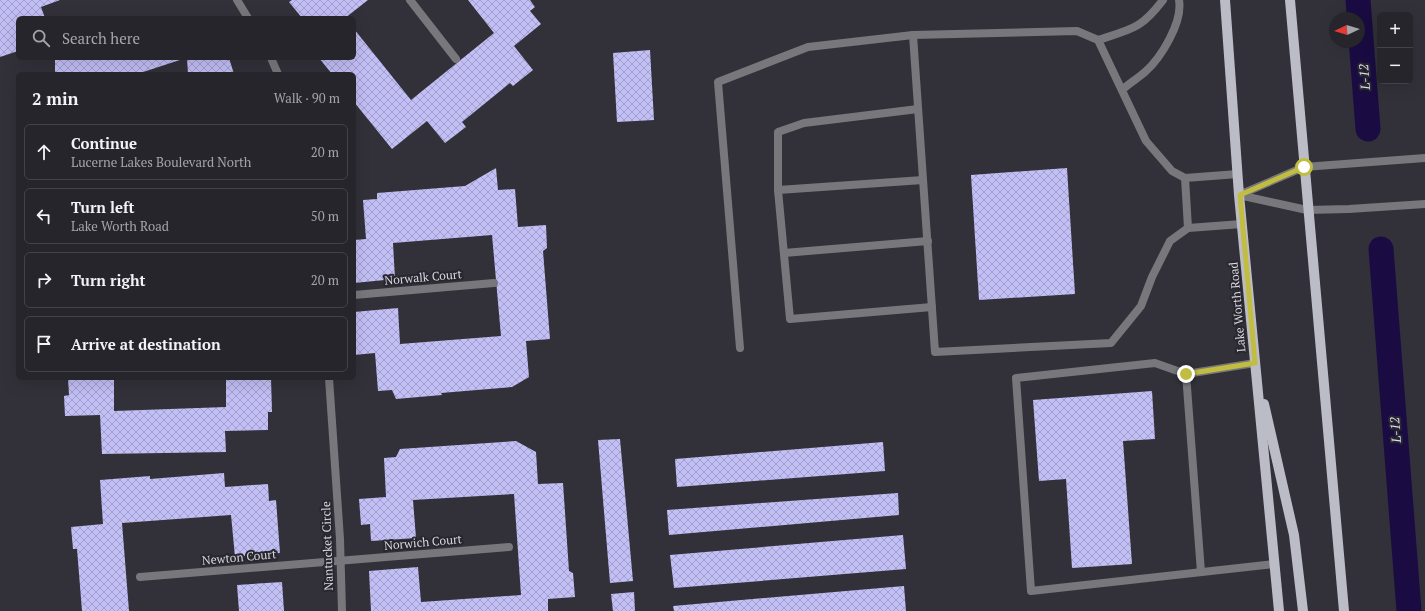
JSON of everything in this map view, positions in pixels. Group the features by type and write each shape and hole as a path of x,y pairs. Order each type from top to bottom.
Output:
{"main road":[{"name":"Lake Worth Road","path":"1224,0 1242,224 1279,611"},
{"path":"1290,0 1307,210 1344,611"},
{"path":"1255,363 1294,535 1303,611"}],"street":[{"path":"237,0 247,16"},
{"path":"410,0 456,58"},
{"path":"1098,40 1135,28 1154,14 1163,0"},
{"path":"1123,89 1146,71 1165,48 1172,34 1181,7 1179,0"},
{"path":"740,348 718,82 808,47 913,35 1077,31 1098,40 1123,89 1146,141 1172,171 1185,178 1238,174"},
{"path":"913,35 935,352 1111,343 1141,306 1152,277 1170,241 1188,228 1242,224"},
{"path":"272,60 277,72"},
{"path":"918,109 804,123 778,132 778,190 790,319 932,307"},
{"path":"1240,195 1304,167 1425,158"},
{"path":"1185,178 1188,228"},
{"path":"778,190 923,180"},
{"path":"1240,195 1307,210 1425,204"},
{"path":"784,253 928,241"},
{"name":"Norwalk Court","path":"356,294 494,283"},
{"path":"1255,363 1186,374 1155,363 1016,378 1031,591 1274,564"},
{"path":"1186,374 1201,572"},
{"name":"Nantucket Circle","path":"329,380 340,539 342,611"},
{"name":"Norwich Court","path":"340,561 509,547"},
{"name":"Newton Court","path":"140,577 340,561"}],"building":[{"path":"0,0 60,0 41,7 44,16 16,16 16,52 0,57"},
{"path":"292,0 368,0 348,16 300,16 289,2"},
{"path":"468,0 530,0 535,7 530,11 541,24 514,46 533,70 513,86 510,83 462,122 466,127 445,143 427,121 392,149 356,104 356,72 330,72 321,60 356,60 356,31 411,100 494,33"},
{"path":"650,50 654,120 617,122 613,53"},
{"path":"55,60 180,60 143,72 55,72"},
{"path":"187,60 230,60 233,72 188,72"},
{"path":"496,168 498,190 515,189 518,227 546,225 547,248 543,251 550,339 526,341 529,377 512,387 441,393 442,395 396,399 392,390 378,391 375,353 356,355 356,312 398,308 400,344 501,336 492,235 393,243 395,279 356,283 356,240 366,239 363,200 377,199 377,193 465,186"},
{"path":"1067,168 1075,294 979,300 971,175"},
{"path":"68,380 114,380 114,411 226,407 226,380 271,380 272,412 268,412 268,430 225,431 226,452 102,454 100,415 65,416 64,396 69,395"},
{"path":"1152,391 1155,439 1123,441 1132,564 1072,568 1066,479 1039,481 1033,400"},
{"path":"620,439 633,581 610,583 598,440"},
{"path":"516,441 536,452 538,484 563,483 569,571 573,573 575,597 548,599 548,611 371,611 369,571 418,567 421,602 521,595 514,494 413,500 416,538 371,541 370,524 361,525 359,499 386,497 384,458 396,457 400,449"},
{"path":"883,442 885,471 677,487 675,459"},
{"path":"224,473 225,487 268,484 269,501 276,500 280,553 235,557 231,515 122,523 129,611 82,611 77,549 73,549 71,527 103,524 100,480 150,476 150,479"},
{"path":"898,493 899,515 669,535 667,510"},
{"path":"903,535 906,569 674,588 670,555"},
{"path":"282,582 284,611 239,611 237,585"},
{"path":"904,586 906,611 674,611 673,606"},
{"path":"634,592 635,611 613,611 611,594"}],"waterway":[{"name":"L-12","path":"1358,0 1368,129"},
{"name":"L-12","path":"1381,249 1409,611"}],"route":[{"path":"1186,374 1255,363 1240,195 1304,167"}]}
